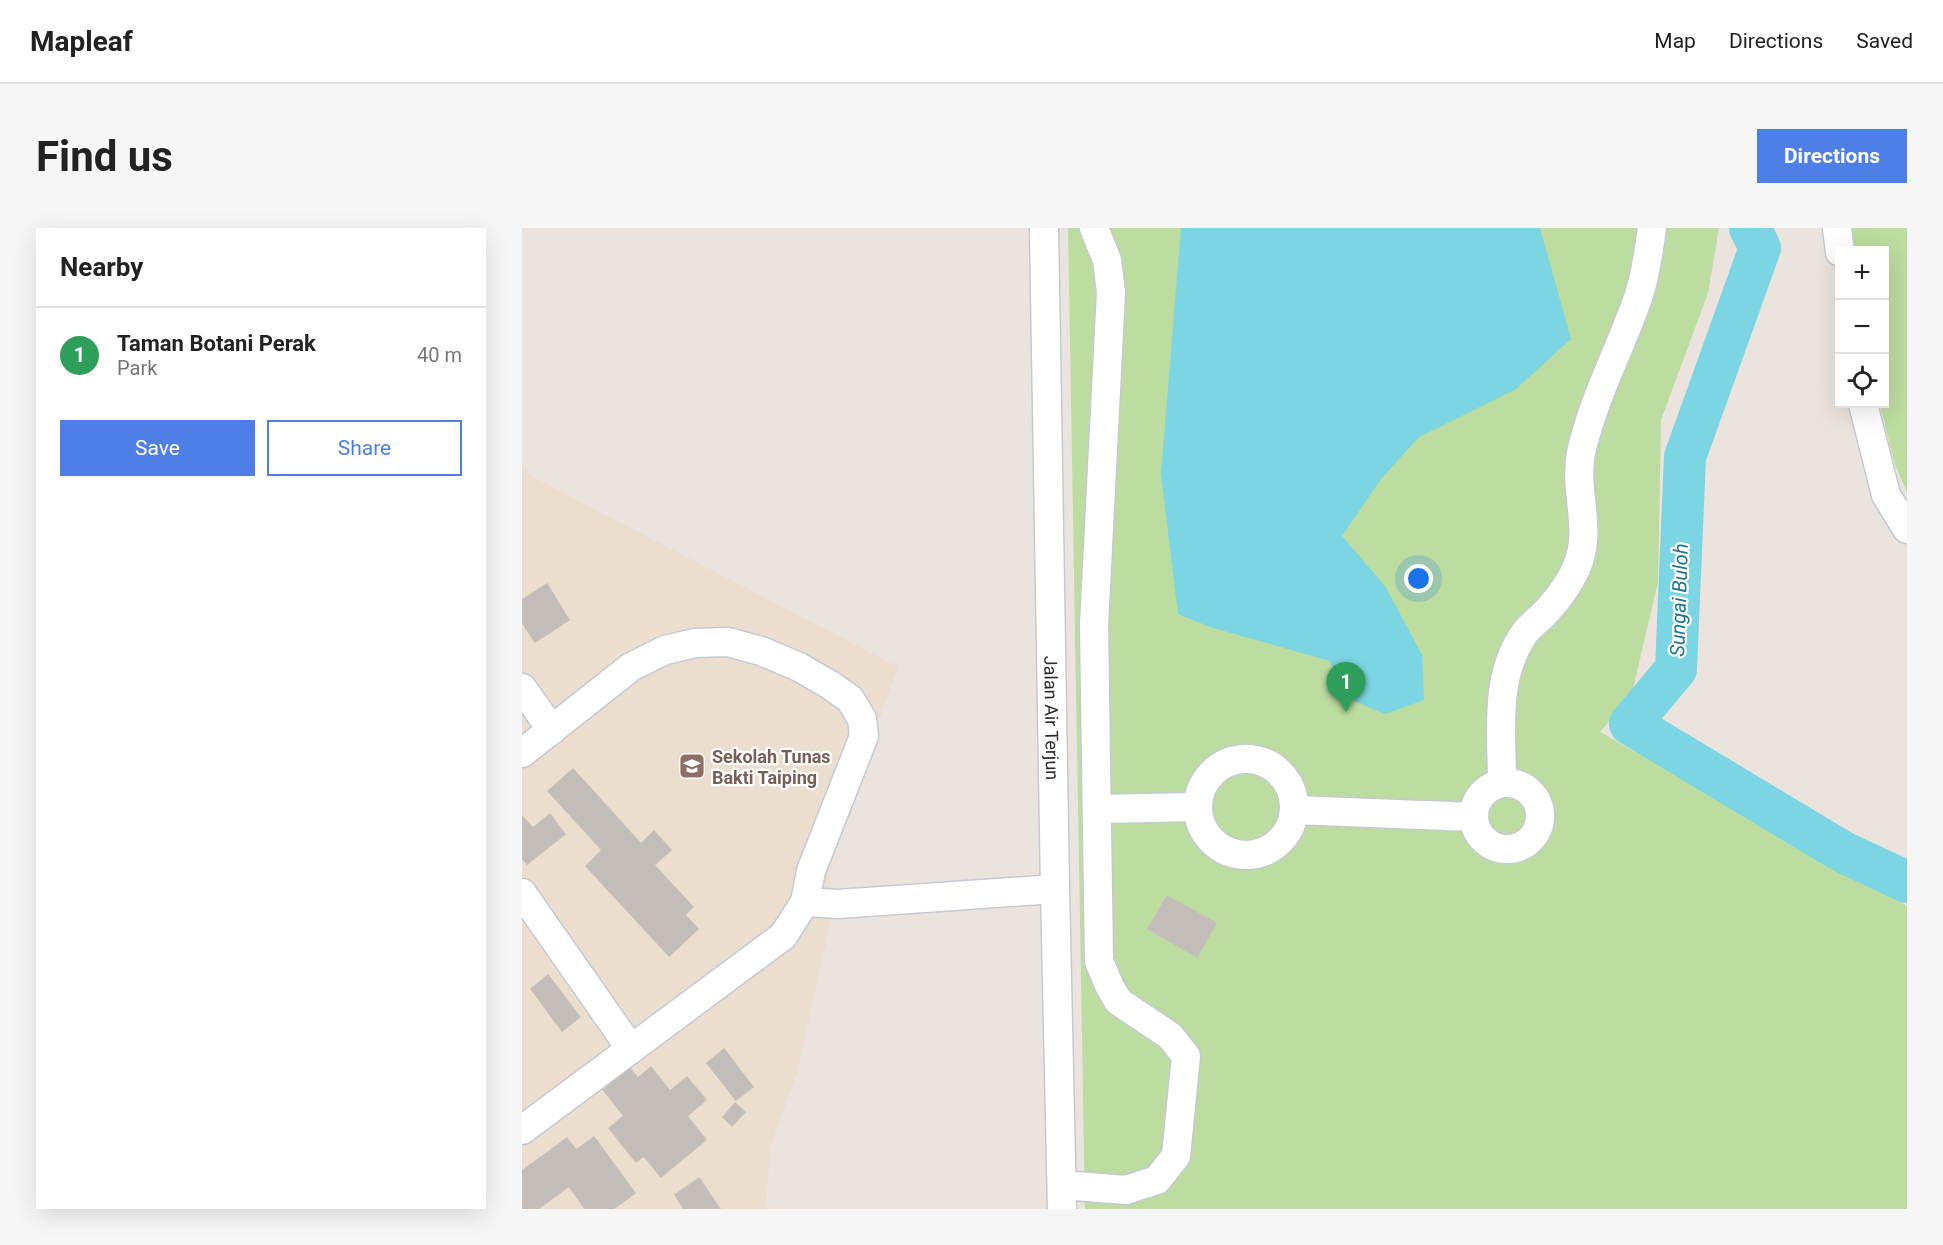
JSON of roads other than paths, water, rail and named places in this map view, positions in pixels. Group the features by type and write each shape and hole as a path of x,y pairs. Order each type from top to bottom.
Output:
{"street":[{"name":"Jalan Air Terjun","path":"1044,228 1062,1197"},
{"path":"1062,1197 1126,1190 1157,1180 1176,1156 1186,1056 1170,1036 1118,1000 1109,985 1100,961 1094,625 1111,292 1107,260 1094,228"},
{"path":"1502,783 1501,695 1508,662 1522,635 1569,584 1579,561 1584,538 1578,482 1581,453 1594,409 1639,293 1652,228"},
{"path":"1836,228 1838,246"},
{"path":"1864,408 1886,495 1907,529"},
{"path":"522,753 631,667 666,650 695,643 728,642 761,651 799,667 850,699 862,719 864,736 811,871 805,902 783,936 522,1130"},
{"path":"522,688 552,730"},
{"path":"1247,759 1262,762 1276,770 1286,781 1292,795 1293,810 1290,826 1281,840 1268,850 1252,855 1236,854 1214,843 1200,823 1197,807 1200,792 1208,778 1218,768 1232,761 1247,759"},
{"path":"1502,783 1514,783 1524,787 1539,805 1541,816 1539,828 1524,846 1514,849 1502,850 1491,846 1476,828 1475,807 1485,791 1502,783"},
{"path":"1097,809 1197,807"},
{"path":"1293,810 1474,817"},
{"path":"805,902 838,904 1055,889"},
{"path":"522,893 631,1049"}],"water":[{"path":"1181,228 1540,228 1571,339 1516,389 1419,437 1381,479 1342,536 1385,586 1422,655 1424,700 1385,714 1345,697 1330,661 1210,627 1178,614 1161,474"}],"waterway":[{"name":"Sungai Buloh","path":"1750,228 1760,248 1685,457 1676,669 1630,724 1843,852 1907,882"}],"place":[{"name":"Taman Botani Perak","path":"1346,712"},
{"name":"Sekolah Tunas Bakti Taiping","path":"692,766"}]}
